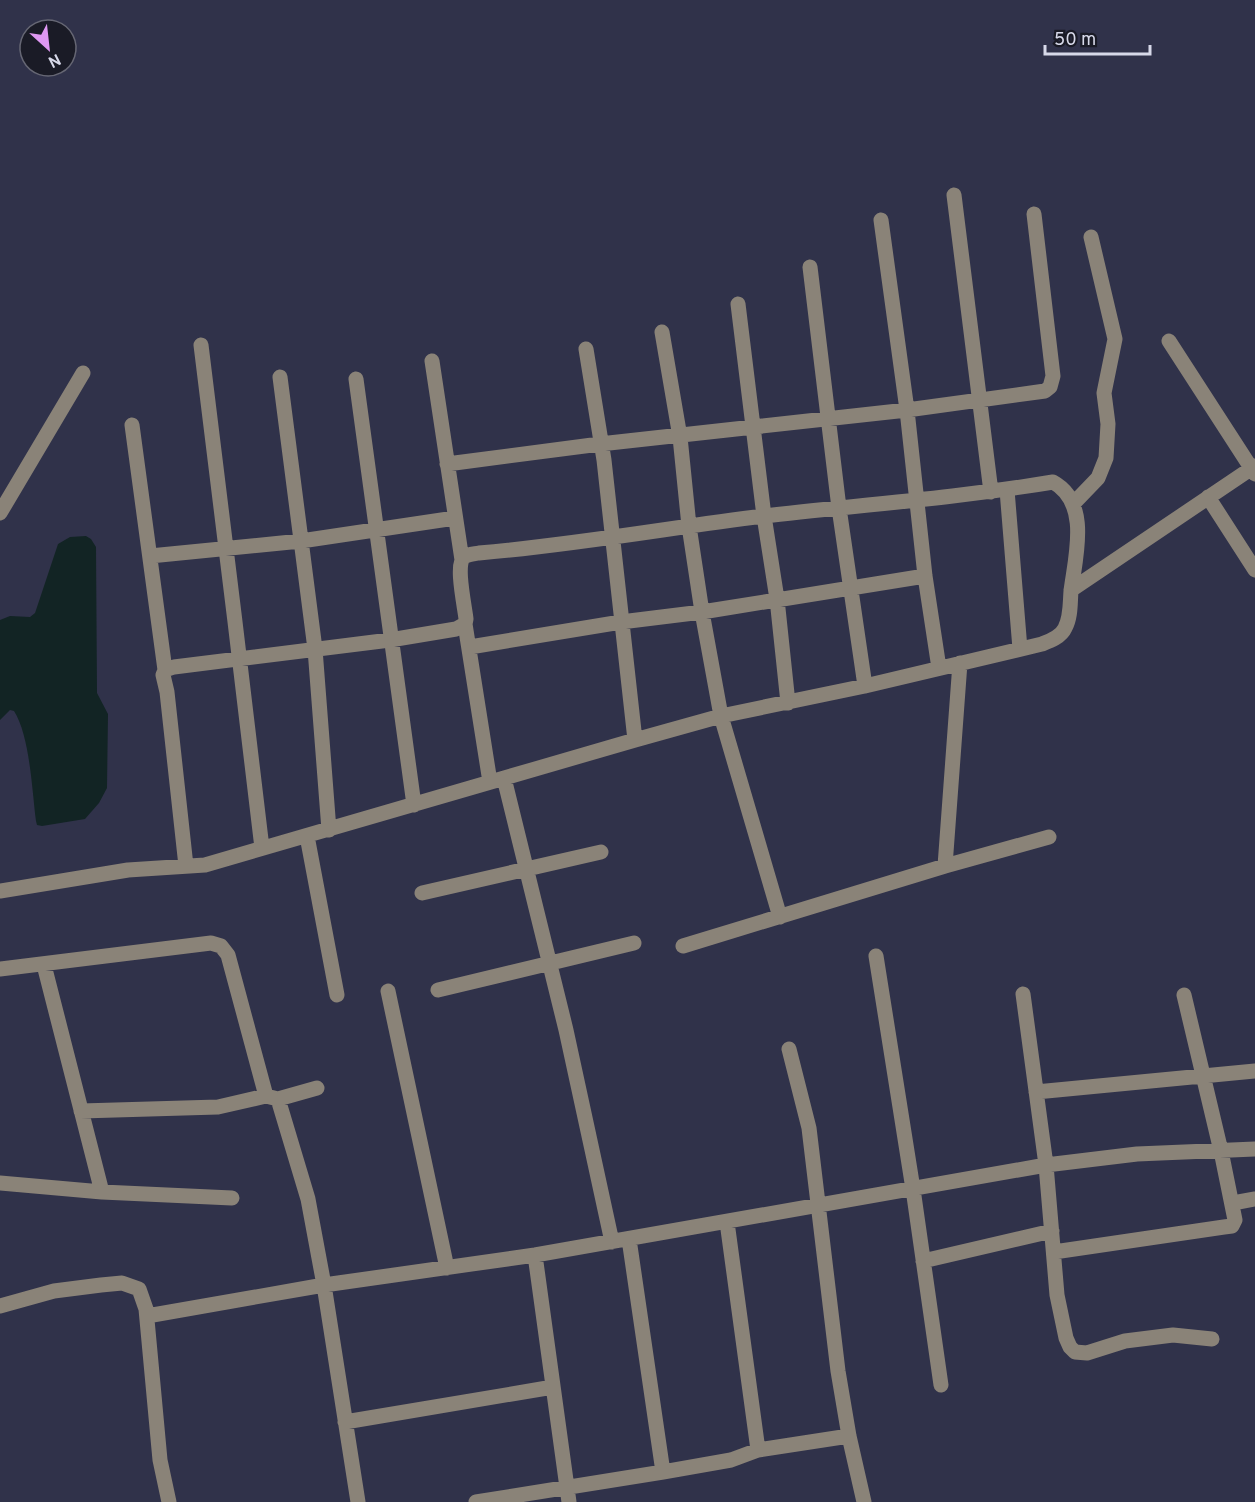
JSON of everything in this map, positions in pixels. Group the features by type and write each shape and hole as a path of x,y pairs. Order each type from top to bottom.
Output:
{"street":[{"path":"954,195 991,492"},
{"path":"447,464 600,444 680,437 981,401 1045,391 1050,387 1053,376 1034,214"},
{"path":"881,220 907,410 925,576 939,668"},
{"path":"1073,504 1098,478 1106,458 1108,424 1104,393 1115,339 1091,237"},
{"path":"810,267 839,508 866,686"},
{"path":"738,304 764,516 777,599 788,703"},
{"path":"662,332 680,437 689,526 702,612 721,716 780,917"},
{"path":"1071,590 1208,497 1254,470 1169,341"},
{"path":"201,345 225,547 241,657 262,848"},
{"path":"586,349 612,538 635,740"},
{"path":"432,361 462,560 460,569 465,624 497,780 526,870 580,1092 612,1242"},
{"path":"0,513 83,373"},
{"path":"280,377 315,649 329,830"},
{"path":"356,379 414,805"},
{"path":"132,425 165,670 163,675 167,692 186,866"},
{"path":"0,891 128,870 205,865 721,716 866,686 1042,644 1060,635 1065,629 1078,555 1077,520 1073,504 1053,482 991,492 764,516 612,538 479,553 465,556 462,560"},
{"path":"1007,490 1020,649"},
{"path":"1208,497 1255,570"},
{"path":"150,556 301,540 455,518"},
{"path":"470,647 925,576"},
{"path":"165,670 174,666 241,657 390,640 456,629 465,624"},
{"path":"945,866 960,663"},
{"path":"307,836 337,995"},
{"path":"683,946 945,866 1049,837"},
{"path":"423,893 601,852"},
{"path":"0,969 211,943 221,946 228,954 272,1098 308,1199 324,1285 357,1502"},
{"path":"438,990 634,943"},
{"path":"876,956 941,1385"},
{"path":"44,965 102,1192"},
{"path":"388,991 447,1268"},
{"path":"1023,994 1046,1165 1057,1295 1070,1347 1075,1352 1087,1353 1125,1341 1173,1335 1212,1339"},
{"path":"1053,1252 1232,1226 1235,1220 1233,1203 1184,995"},
{"path":"789,1049 809,1128 838,1371 849,1436 864,1502"},
{"path":"1036,1092 1255,1071"},
{"path":"81,1111 218,1107 317,1088"},
{"path":"147,1316 324,1285 535,1255 1046,1165 1137,1154 1255,1149"},
{"path":"0,1183 102,1192 232,1198"},
{"path":"1233,1203 1255,1198"},
{"path":"727,1222 758,1450"},
{"path":"923,1261 1052,1231"},
{"path":"629,1239 663,1472"},
{"path":"535,1255 569,1502"},
{"path":"0,1306 54,1291 123,1283 139,1289 147,1316 160,1460 169,1502"},
{"path":"345,1422 553,1387"},
{"path":"476,1502 731,1460 758,1450 849,1436"}],"shaded area":[{"path":"86,536 96,547 97,693 108,714 107,788 99,803 85,819 42,826 37,825 36,821 30,764 19,722 14,711 10,710 0,720 0,620 10,616 30,617 35,613 58,544 70,537"}]}
